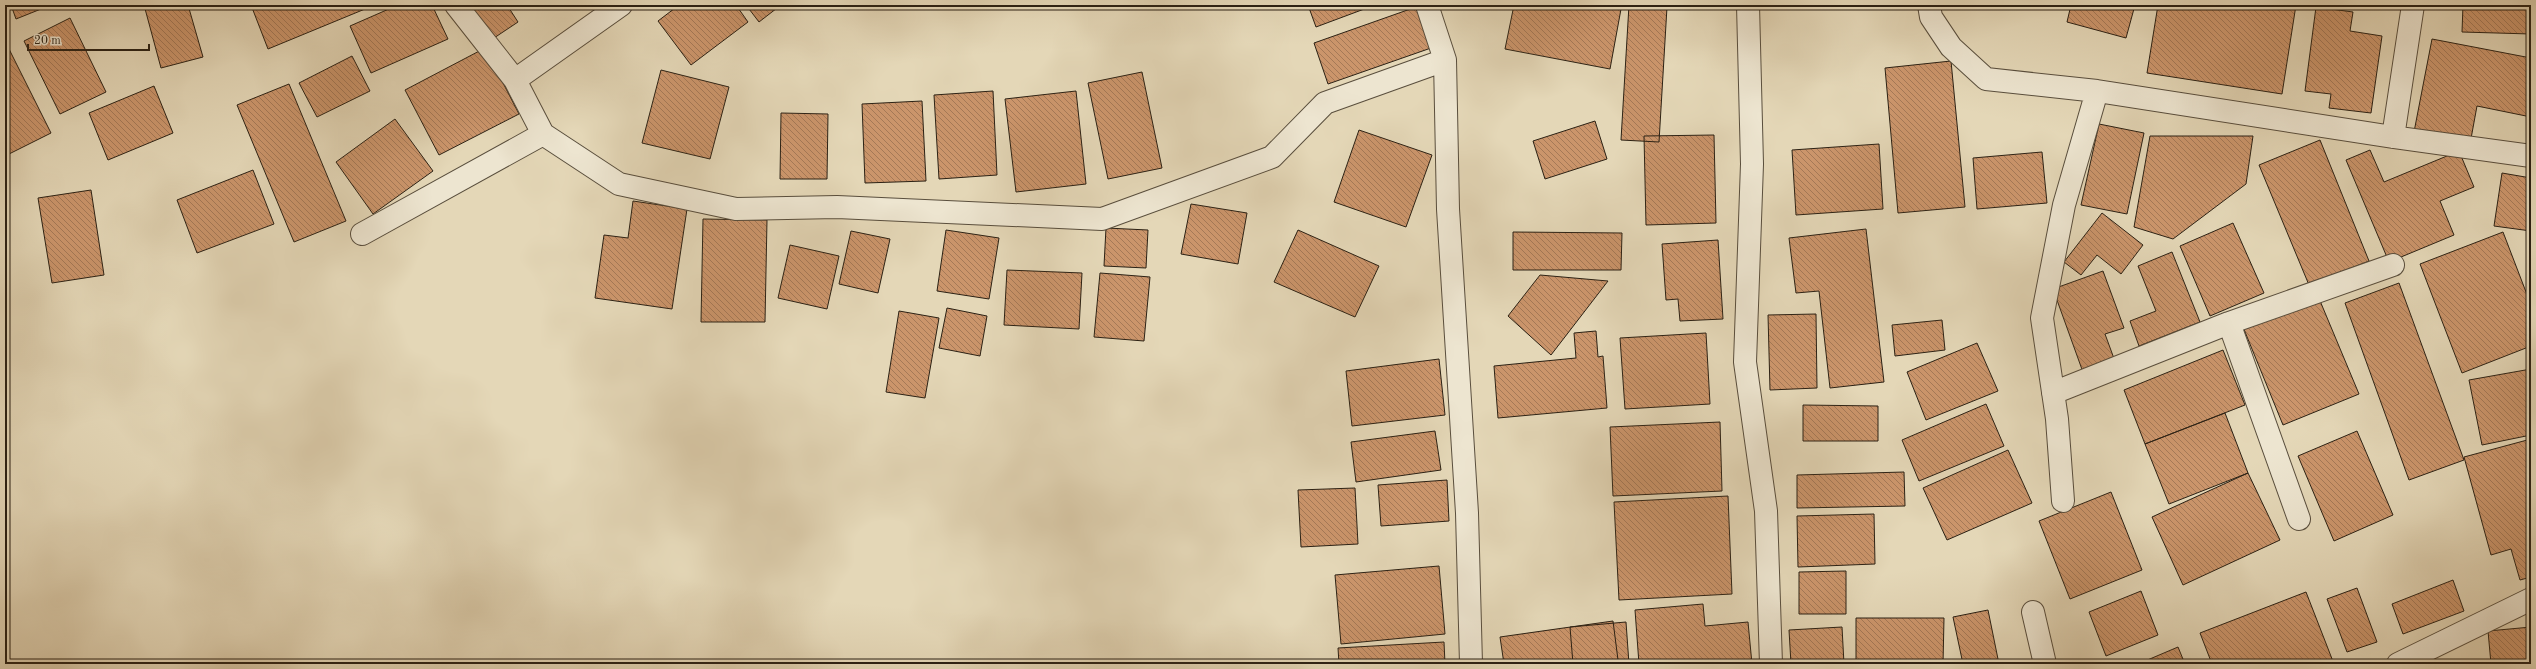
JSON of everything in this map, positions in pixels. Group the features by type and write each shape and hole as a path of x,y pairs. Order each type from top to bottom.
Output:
{"street":[{"path":"456,5 515,80 543,134 619,184 736,209 838,207 1102,219 1272,157 1325,103 1445,60"},
{"path":"515,80 621,5"},
{"path":"1427,5 1445,60 1448,209 1467,513 1471,664"},
{"path":"1748,5 1752,164 1745,362 1766,511 1771,664"},
{"path":"1929,5 1931,17 1951,47 1986,79 2097,91 2393,138 2531,156"},
{"path":"2393,138 2413,5"},
{"path":"2063,501 2053,393 2042,318 2064,205 2097,91"},
{"path":"362,234 543,134"},
{"path":"2053,393 2229,323 2393,265"},
{"path":"2229,323 2298,518"},
{"path":"2398,664 2531,599"},
{"path":"2033,612 2045,664"}],"building":[{"path":"11,5 51,5 16,19"},
{"path":"144,5 188,5 203,57 161,68"},
{"path":"251,5 363,5 365,9 268,49"},
{"path":"398,5 432,5 448,39 371,73 350,26"},
{"path":"468,5 507,5 518,22 491,40"},
{"path":"679,5 736,5 748,22 691,65 658,21"},
{"path":"746,5 781,5 759,22"},
{"path":"1308,5 1375,5 1316,27"},
{"path":"1514,5 1598,5 1621,9 1610,69 1505,49"},
{"path":"1629,5 1667,7 1659,142 1621,140"},
{"path":"2071,5 2135,5 2126,38 2067,22"},
{"path":"2158,5 2296,5 2282,94 2147,73"},
{"path":"2463,5 2531,5 2531,34 2462,32"},
{"path":"1416,7 1431,48 1328,84 1314,43"},
{"path":"2316,7 2353,12 2350,31 2382,36 2371,113 2329,108 2331,94 2305,91"},
{"path":"70,18 106,92 60,114 24,41"},
{"path":"2432,39 2531,58 2531,117 2477,106 2470,144 2414,132"},
{"path":"5,41 51,133 7,155 5,150"},
{"path":"485,48 519,114 439,155 405,90"},
{"path":"352,56 370,91 317,117 299,83"},
{"path":"1951,61 1965,207 1898,213 1885,68"},
{"path":"661,70 729,87 710,159 642,143"},
{"path":"1142,72 1162,168 1108,179 1088,83"},
{"path":"289,84 346,221 294,242 237,105"},
{"path":"154,86 173,133 108,160 89,113"},
{"path":"993,91 997,175 939,179 934,95"},
{"path":"1076,91 1086,184 1016,192 1005,99"},
{"path":"922,101 926,181 865,183 862,104"},
{"path":"781,113 828,114 827,179 780,179"},
{"path":"395,119 433,171 373,214 336,162"},
{"path":"1595,121 1607,159 1545,179 1533,141"},
{"path":"2099,124 2144,133 2127,214 2081,205"},
{"path":"1359,130 1432,155 1406,227 1334,202"},
{"path":"1714,135 1716,223 1646,225 1644,136"},
{"path":"2150,136 2253,136 2246,184 2173,239 2134,227"},
{"path":"2320,140 2369,261 2309,285 2259,165"},
{"path":"1879,144 1883,209 1796,215 1792,150"},
{"path":"2370,150 2384,182 2459,151 2474,187 2440,201 2454,235 2389,262 2346,160"},
{"path":"2042,152 2047,203 1977,209 1973,158"},
{"path":"253,170 274,224 197,253 177,200"},
{"path":"2502,173 2531,178 2531,231 2494,226"},
{"path":"91,190 104,275 52,283 38,198"},
{"path":"633,201 687,209 672,309 595,298 604,235 628,238"},
{"path":"1191,204 1247,213 1238,264 1181,254"},
{"path":"2102,213 2143,245 2121,274 2097,255 2081,275 2064,262"},
{"path":"703,219 767,220 765,322 701,322"},
{"path":"2233,223 2264,293 2210,316 2180,246"},
{"path":"1106,228 1148,230 1146,268 1104,266"},
{"path":"1866,229 1884,382 1830,388 1819,291 1796,293 1789,238"},
{"path":"946,230 999,238 989,299 937,291"},
{"path":"1298,230 1379,266 1355,317 1274,282"},
{"path":"851,231 890,239 878,293 839,284"},
{"path":"1513,232 1622,233 1621,270 1513,270"},
{"path":"2503,232 2531,305 2531,346 2462,373 2420,264"},
{"path":"1718,240 1723,319 1680,321 1678,299 1666,300 1662,244"},
{"path":"790,245 839,256 827,309 778,298"},
{"path":"2172,252 2200,322 2139,346 2130,321 2156,311 2138,266"},
{"path":"1007,270 1082,273 1079,329 1004,325"},
{"path":"2103,271 2124,328 2105,334 2116,364 2084,375 2053,289"},
{"path":"1100,273 1150,277 1144,341 1094,337"},
{"path":"1540,275 1608,281 1551,355 1508,316"},
{"path":"2399,283 2464,460 2409,480 2345,303"},
{"path":"2318,296 2359,394 2283,425 2243,327"},
{"path":"947,308 987,316 980,356 939,348"},
{"path":"899,311 939,318 925,398 886,392"},
{"path":"1816,314 1817,388 1770,390 1768,315"},
{"path":"1942,320 1945,350 1895,356 1892,325"},
{"path":"1596,331 1598,357 1603,356 1607,408 1498,418 1494,366 1576,358 1574,333"},
{"path":"1706,333 1710,404 1625,409 1620,338"},
{"path":"1977,343 1998,391 1926,420 1907,372"},
{"path":"2223,350 2245,405 2145,444 2124,390"},
{"path":"1439,359 1445,415 1352,426 1346,371"},
{"path":"2531,369 2531,435 2482,445 2469,380"},
{"path":"1986,404 2004,446 1919,481 1902,440"},
{"path":"1803,405 1878,406 1878,441 1803,441"},
{"path":"2225,413 2248,473 2169,504 2145,444"},
{"path":"1720,422 1722,491 1613,496 1610,427"},
{"path":"1435,431 1441,470 1356,482 1351,442"},
{"path":"2357,431 2393,515 2334,541 2298,456"},
{"path":"2531,439 2531,577 2520,580 2511,549 2491,555 2464,457"},
{"path":"2008,450 2032,503 1947,540 1923,488"},
{"path":"1904,472 1905,506 1797,508 1797,475"},
{"path":"2248,473 2280,540 2183,585 2152,517"},
{"path":"1447,480 1449,521 1381,526 1378,485"},
{"path":"1355,488 1358,544 1301,547 1298,490"},
{"path":"2111,492 2142,570 2070,599 2039,521"},
{"path":"1728,496 1732,594 1619,600 1614,502"},
{"path":"1874,514 1875,564 1798,567 1797,516"},
{"path":"1439,566 1445,634 1341,644 1335,575"},
{"path":"1846,571 1846,614 1799,614 1799,572"},
{"path":"2453,580 2464,611 2403,634 2392,604"},
{"path":"2357,588 2377,642 2347,652 2327,599"},
{"path":"2141,591 2158,635 2106,656 2089,612"},
{"path":"2306,592 2334,664 2212,664 2200,633"},
{"path":"1703,604 1705,626 1748,622 1752,664 1639,664 1635,610"},
{"path":"1988,610 1999,664 1963,664 1953,617"},
{"path":"1856,618 1944,618 1943,664 1856,664"},
{"path":"1613,621 1618,660 1590,664 1504,664 1500,637"},
{"path":"1626,622 1629,664 1573,664 1570,627"},
{"path":"1842,627 1844,664 1791,664 1789,630"},
{"path":"2531,627 2531,664 2491,664 2488,631"},
{"path":"1444,642 1445,664 1339,664 1338,648"},
{"path":"2178,647 2185,664 2138,664"}]}
